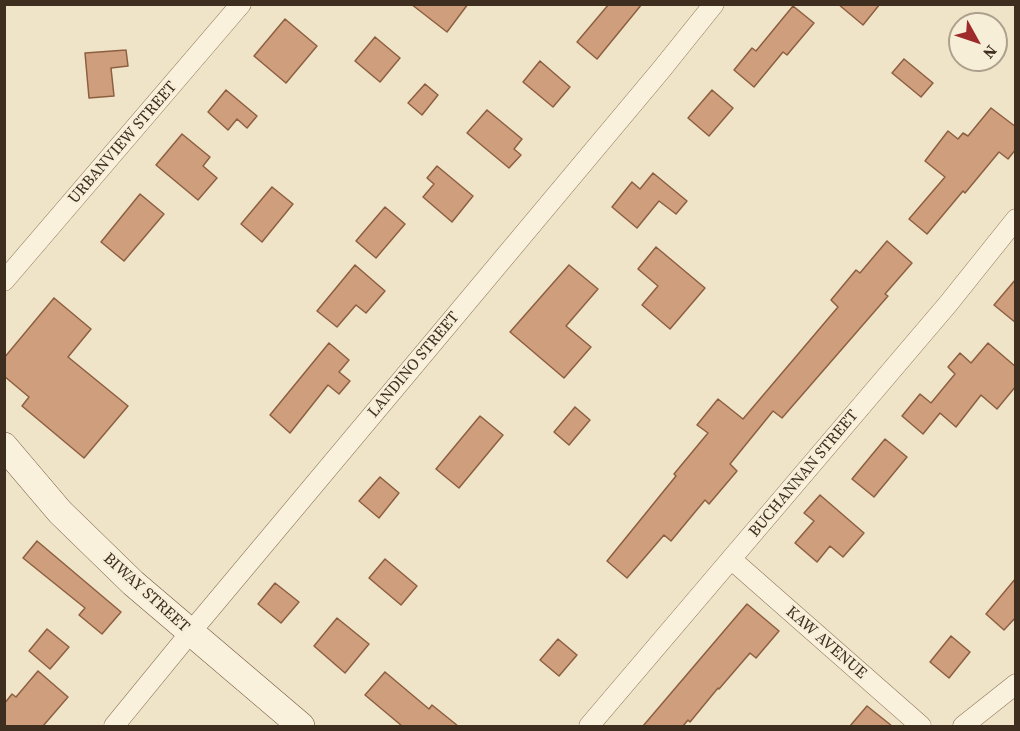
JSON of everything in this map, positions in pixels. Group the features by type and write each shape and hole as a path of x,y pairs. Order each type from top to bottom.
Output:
{"street":[{"name":"URBANVIEW STREET","path":"4,281 241,4"},
{"name":"LANDINO STREET","path":"114,726 714,4"},
{"name":"BUCHANNAN STREET","path":"589,726 948,304 1016,219"},
{"name":"BIWAY STREET","path":"4,446 60,512 133,583 301,726"},
{"name":"KAW AVENUE","path":"731,559 921,726"},
{"path":"963,726 1016,684"}],"building":[{"path":"411,4 468,4 447,32"},
{"path":"609,4 642,4 597,59 577,42"},
{"path":"838,4 880,4 863,25"},
{"path":"793,6 814,23 787,55 783,52 754,87 734,70 752,48 756,51"},
{"path":"285,19 317,46 286,83 254,56"},
{"path":"375,37 400,58 380,82 355,61"},
{"path":"126,50 128,66 111,68 114,96 89,98 85,53"},
{"path":"904,59 933,83 921,97 892,73"},
{"path":"540,61 570,87 553,107 523,82"},
{"path":"425,84 438,95 422,115 408,103"},
{"path":"226,90 257,116 247,128 237,119 228,130 208,112"},
{"path":"712,90 733,108 709,136 688,118"},
{"path":"991,108 1016,127 1016,149 1008,159 999,152 927,234 909,219 945,177 925,161 948,131 958,139 963,133 968,136"},
{"path":"487,110 522,139 514,149 521,155 509,168 467,133"},
{"path":"182,134 210,157 203,166 217,178 198,200 156,165"},
{"path":"437,166 473,196 452,222 423,197 434,184 427,178"},
{"path":"653,173 687,201 676,214 659,201 637,228 612,207 632,182 640,189"},
{"path":"272,187 293,204 262,242 241,224"},
{"path":"140,194 164,214 124,261 101,242"},
{"path":"385,207 405,224 376,258 356,241"},
{"path":"887,241 912,263 885,294 888,296 782,418 773,411 730,464 737,471 709,504 705,500 671,541 664,535 627,578 607,561 708,433 697,425 718,399 743,419 838,307 831,300 856,270 860,273"},
{"path":"656,247 705,288 670,329 642,305 658,286 638,269"},
{"path":"355,265 385,291 366,313 356,305 337,327 317,311"},
{"path":"569,265 598,289 566,326 591,347 564,378 510,332"},
{"path":"1016,279 1016,323 994,305"},
{"path":"54,298 91,329 68,357 128,406 84,458 22,406 29,397 4,376 4,358"},
{"path":"329,343 349,360 339,372 350,381 339,394 328,385 290,433 270,415"},
{"path":"988,343 1016,367 1016,386 997,409 981,395 956,427 940,413 923,434 902,416 920,394 931,403 955,374 948,367 960,353 971,363"},
{"path":"575,407 590,420 569,445 554,432"},
{"path":"480,416 503,435 459,488 436,469"},
{"path":"885,439 907,457 874,497 852,479"},
{"path":"380,477 399,493 379,518 359,501"},
{"path":"820,495 864,533 843,557 830,546 817,562 795,543 814,521 804,513"},
{"path":"37,541 121,612 102,634 79,615 85,608 23,558"},
{"path":"385,559 417,586 401,605 369,578"},
{"path":"1016,578 1016,617 1004,630 986,614"},
{"path":"275,583 299,602 281,623 258,604"},
{"path":"747,604 779,631 756,658 750,653 690,722 688,720 683,726 643,726"},
{"path":"337,618 369,644 345,673 314,646"},
{"path":"47,629 69,647 50,669 29,651"},
{"path":"951,636 970,652 949,678 930,662"},
{"path":"558,639 577,655 559,676 540,660"},
{"path":"38,671 68,697 43,726 4,726 4,704 12,694 16,697"},
{"path":"385,672 429,709 432,705 458,726 402,726 365,695"},
{"path":"867,706 892,726 850,726"}]}
